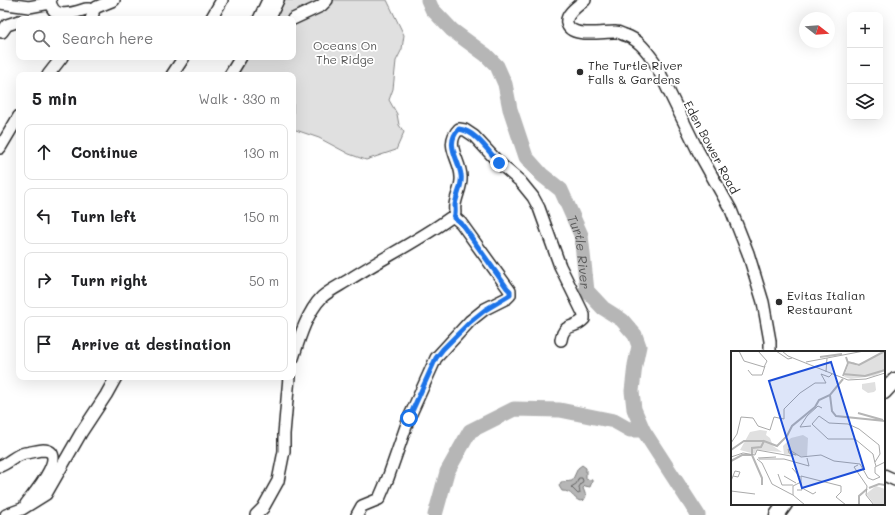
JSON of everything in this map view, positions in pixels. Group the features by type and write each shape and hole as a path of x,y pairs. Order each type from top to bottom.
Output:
{"main road":[{"path":"885,391 895,380"},
{"path":"777,515 784,505"}],"street":[{"path":"92,15 97,7 114,0"},
{"path":"213,16 222,0"},
{"path":"260,16 268,0"},
{"path":"270,16 278,0"},
{"path":"296,18 321,6 327,0"},
{"name":"Eden Bower Road","path":"585,0 572,11 568,18 568,26 573,31 593,33 616,32 627,35 646,49 654,61 698,151 731,210 748,253 763,302 770,341 770,351"},
{"path":"0,3 30,7 50,2 54,11 63,15 90,9 92,15"},
{"path":"25,16 36,6"},
{"path":"2,32 7,25 16,22"},
{"path":"50,72 60,60"},
{"path":"174,72 182,60"},
{"path":"232,72 239,60"},
{"path":"0,148 16,121"},
{"path":"454,218 455,204 461,175 453,150 453,140 454,134 459,129 465,130 474,136 499,163 520,181 533,197 539,208 563,272 584,315 584,319 581,322 567,327 563,331 561,340"},
{"path":"296,349 306,322 322,298 378,261 408,245 450,218 454,218 461,223 510,291 510,295 485,310 470,322 436,358 409,418 379,499 362,506 357,515"},
{"path":"6,515 22,509 46,494 78,438 114,380"},
{"path":"256,515 263,508 278,481 284,451 289,380"},
{"path":"0,466 24,453 41,450 48,451 51,454 53,460 47,476 22,509"},
{"path":"890,478 895,468"}],"green space":[{"name":"Oceans On The Ridge","path":"270,0 387,0 404,35 402,49 396,61 393,89 389,100 397,114 399,125 404,132 396,150 366,160 349,154 319,138 296,130 296,72 239,72 244,60 296,60 296,16 263,16"}],"water":[{"path":"582,465 586,468 586,479 592,480 592,482 590,487 585,486 583,488 586,496 584,500 580,501 570,493 562,491 559,486 561,482 572,481 578,468"}],"waterway":[{"name":"Turtle River","path":"428,0 432,9 452,30 486,55 497,66 505,84 510,109 526,157 542,175 561,190 581,235 587,291 603,308 622,320 635,335 639,346 632,391 634,409 643,430 698,515"},
{"path":"435,515 447,472 470,431 514,409 560,410 614,421 630,430 643,430"}],"place":[{"name":"The Turtle River Falls & Gardens","path":"580,72"},
{"name":"Evitas Italian Restaurant","path":"779,302"}],"route":[{"path":"409,418 436,358 443,349 470,322 485,310 510,295 510,291 461,223 454,218 455,204 461,180 461,175 453,150 454,134 459,129 465,130 474,136 499,163"}]}
